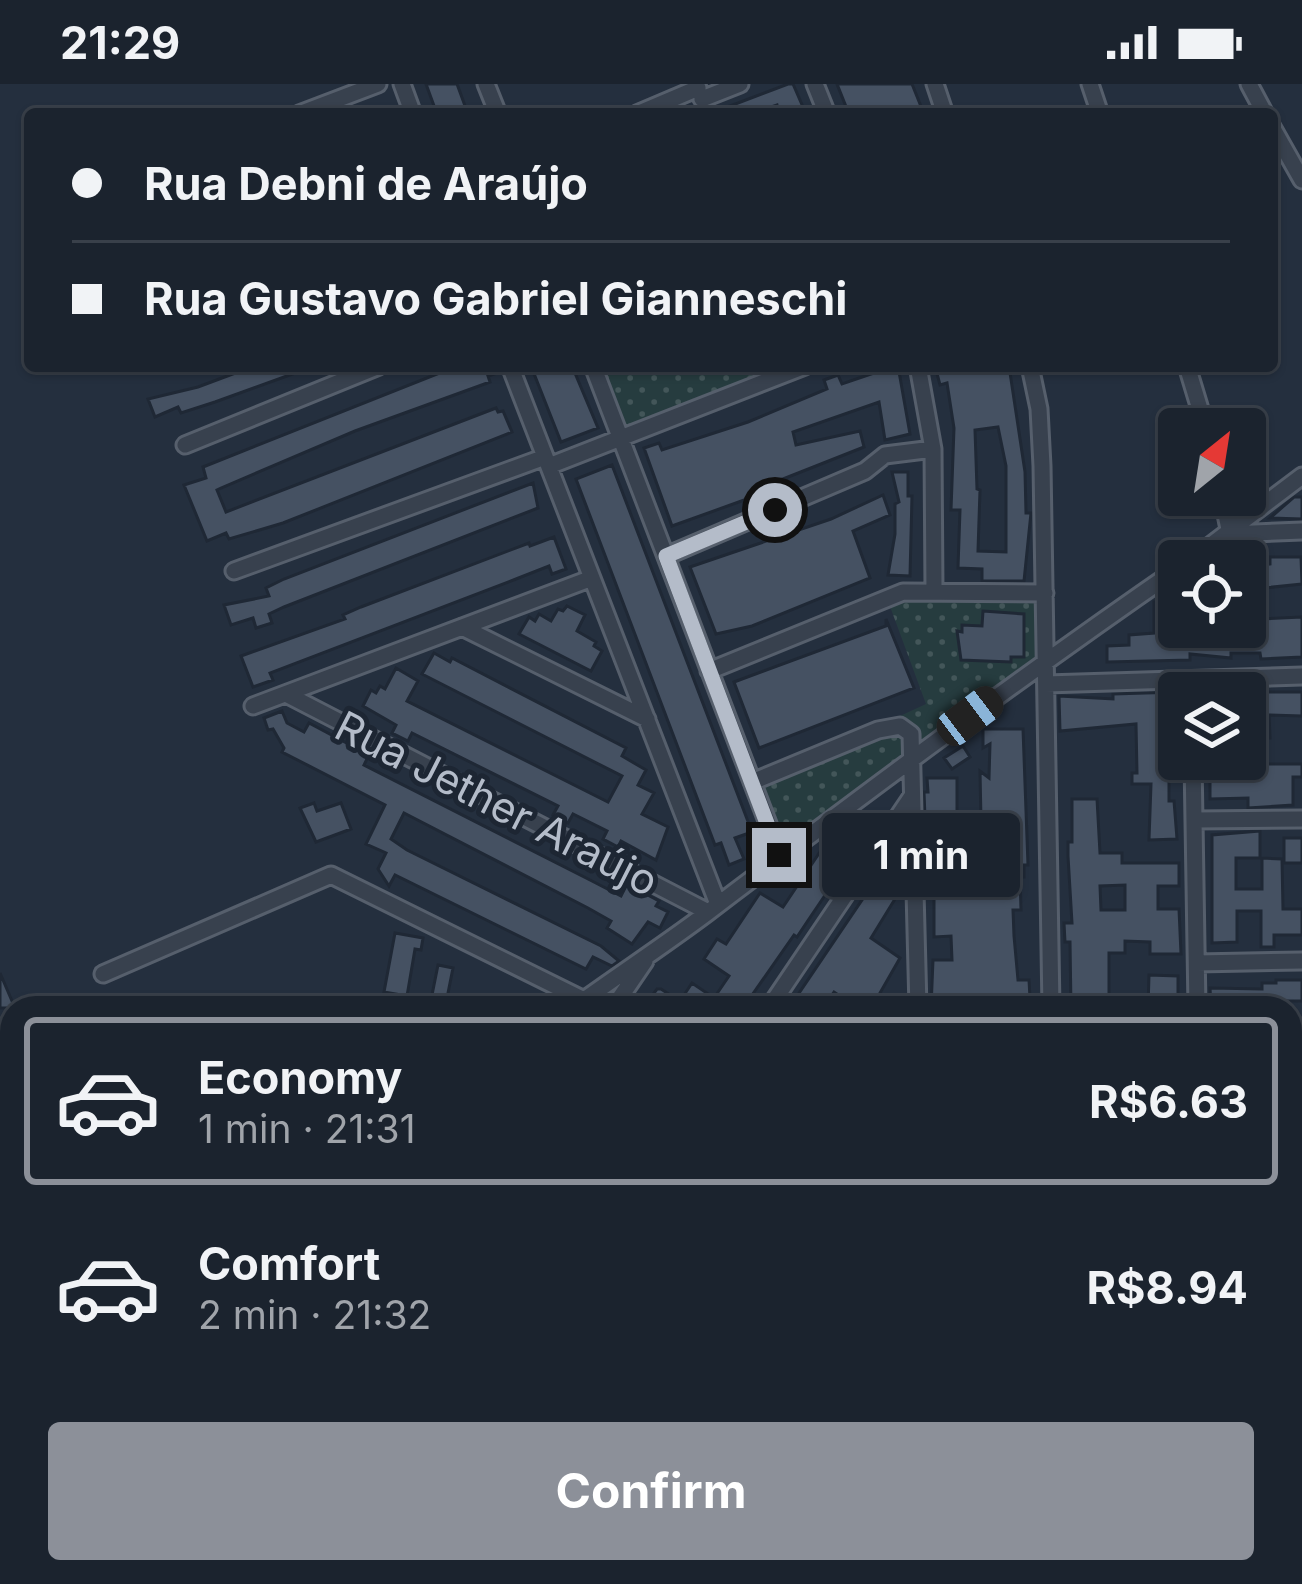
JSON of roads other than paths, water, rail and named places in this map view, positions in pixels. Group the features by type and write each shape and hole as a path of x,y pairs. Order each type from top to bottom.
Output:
{"street":[{"path":"315,108 378,84"},
{"path":"658,108 740,84"},
{"path":"1283,148 1302,136"},
{"path":"1278,138 1302,180"},
{"path":"184,445 364,372"},
{"path":"512,372 647,719 713,908"},
{"path":"595,372 779,855"},
{"path":"234,571 621,440 790,372"},
{"path":"919,372 933,449 934,590"},
{"path":"1031,372 1041,446 1052,996"},
{"path":"1189,372 1200,408"},
{"path":"666,556 847,478 885,455 933,449"},
{"path":"1221,540 1302,476"},
{"path":"1226,516 1230,534"},
{"path":"1230,534 1302,531"},
{"path":"253,706 592,578"},
{"path":"589,996 1158,583"},
{"path":"709,670 902,592 1045,593"},
{"path":"462,627 647,719"},
{"path":"1266,679 1302,676"},
{"path":"1046,684 1158,686"},
{"name":"Rua Jether Araújo","path":"286,694 713,908"},
{"path":"752,782 894,725 910,734 918,996"},
{"path":"1194,780 1197,996"},
{"path":"777,996 914,794"},
{"path":"1195,820 1302,819"},
{"path":"103,974 331,875 563,996"},
{"path":"621,996 651,953"},
{"path":"1197,963 1302,962"}]}
